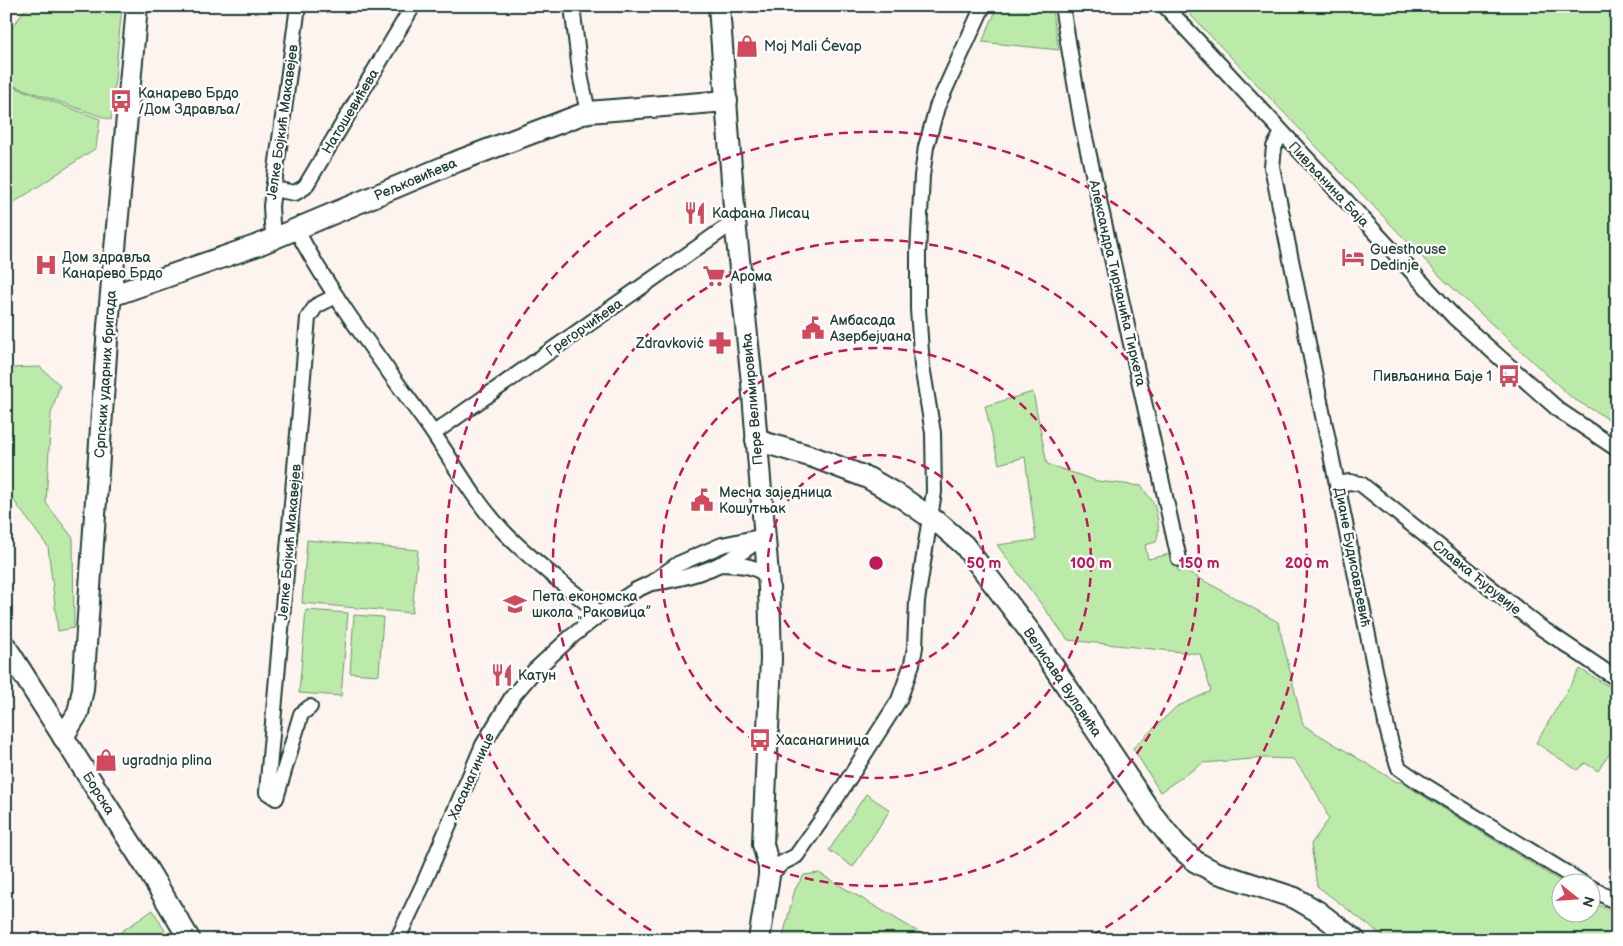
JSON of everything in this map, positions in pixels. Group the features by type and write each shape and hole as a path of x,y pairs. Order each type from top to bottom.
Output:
{"street":[{"name":"Српских ударних бригада","path":"63,737 78,713 83,690 111,296 137,6"},
{"name":"Јелке Бојкић Макавејев","path":"274,238 271,218 273,189 298,6"},
{"name":"Натошевићева","path":"273,189 294,193 305,188 413,6"},
{"path":"572,6 581,79 588,112"},
{"name":"Пере Велимировића","path":"719,6 735,221 768,578 771,659 763,844 769,867 769,876 759,940"},
{"path":"769,876 782,863 796,856 830,808 899,700 912,664 915,647 917,601 934,492 933,433 922,366 917,281 922,176 926,147 937,107 983,6"},
{"name":"Александра Тирнанића Тиркета","path":"1062,6 1082,124 1180,559"},
{"name":"Пивљанина Баја","path":"1165,6 1433,296 1477,339 1560,411 1617,449"},
{"name":"Рељковићева","path":"111,296 274,238 458,161 588,112 727,101"},
{"name":"Диане Будисављевић","path":"1282,133 1274,147 1272,167 1387,728 1399,768 1568,874"},
{"name":"Грегорчићева","path":"434,433 735,221"},
{"path":"296,229 336,296 434,433 479,502 504,532 519,546 600,614"},
{"name":"Јелке Бојкић Макавејев","path":"310,707 301,714 276,798 267,792 308,318 316,306 336,296"},
{"name":"Велисава Вуловића","path":"756,440 799,452 855,473 889,489 953,534 964,545 1026,626 1147,806 1177,846 1196,862 1210,869 1286,894 1302,902 1355,940"},
{"name":"Славка Ћурувије","path":"1338,484 1350,482 1361,484 1544,631 1617,678"},
{"name":"Хасанагинице","path":"651,583 666,582 719,564 744,552 764,536"},
{"name":"Хасанагинице","path":"397,940 424,883 483,745 512,697 534,671 553,652 600,614 678,564 722,545 764,536"},
{"name":"Хасанагинице","path":"719,564 738,565 755,569 762,572 768,578"},
{"name":"Борска","path":"6,648 146,867 190,940"},
{"path":"1600,893 1617,903"}],"green space":[{"path":"27,6 122,6 111,120 6,83 6,37"},
{"path":"998,6 1051,6 1059,50 982,42"},
{"path":"1182,6 1617,6 1617,424 1572,398 1443,279"},
{"path":"6,84 100,119 96,148 9,206 6,210"},
{"path":"40,367 60,385 51,414 46,503 73,538 74,628 58,631 48,547 6,490 6,368"},
{"path":"1033,392 1047,464 1097,481 1142,486 1151,499 1157,514 1158,533 1156,542 1145,545 1148,559 1170,554 1179,572 1186,569 1278,622 1303,725 1397,782 1401,782 1550,875 1550,924 1600,924 1600,906 1617,916 1617,940 1388,940 1317,886 1311,844 1329,819 1304,773 1293,759 1264,758 1203,763 1160,792 1133,748 1176,707 1211,691 1200,654 1068,640 997,545 1036,540 1025,457 999,464 985,406"},
{"path":"307,540 418,550 412,613 302,603"},
{"path":"306,610 348,613 341,696 299,693"},
{"path":"354,615 383,617 379,675 350,673"},
{"path":"1580,669 1617,691 1617,742 1598,771 1585,763 1577,770 1536,743"},
{"path":"866,794 890,810 853,867 829,850"},
{"path":"819,873 932,940 782,940 795,889 804,875"},
{"path":"153,910 170,940 109,940"}],"place":[{"name":"Moj Mali Ćevap","path":"747,46"},
{"name":"Канарево Брдо /Дом Здравља/","path":"121,101"},
{"name":"Кафана Лисац","path":"695,213"},
{"name":"Guesthouse Dedinje","path":"1353,257"},
{"name":"Дом здравља Канарево Брдо","path":"46,265"},
{"name":"Арома","path":"714,276"},
{"name":"Амбасада Азербејџана","path":"813,328"},
{"name":"Zdravković","path":"720,343"},
{"name":"Пивљанина Баје 1","path":"1509,376"},
{"name":"Месна заједница Кошутњак","path":"702,500"},
{"name":"Пета економска школа „Раковица”","path":"515,604"},
{"name":"Катун","path":"502,675"},
{"name":"Хасанагиница","path":"760,740"},
{"name":"ugradnja plina","path":"106,760"}]}
